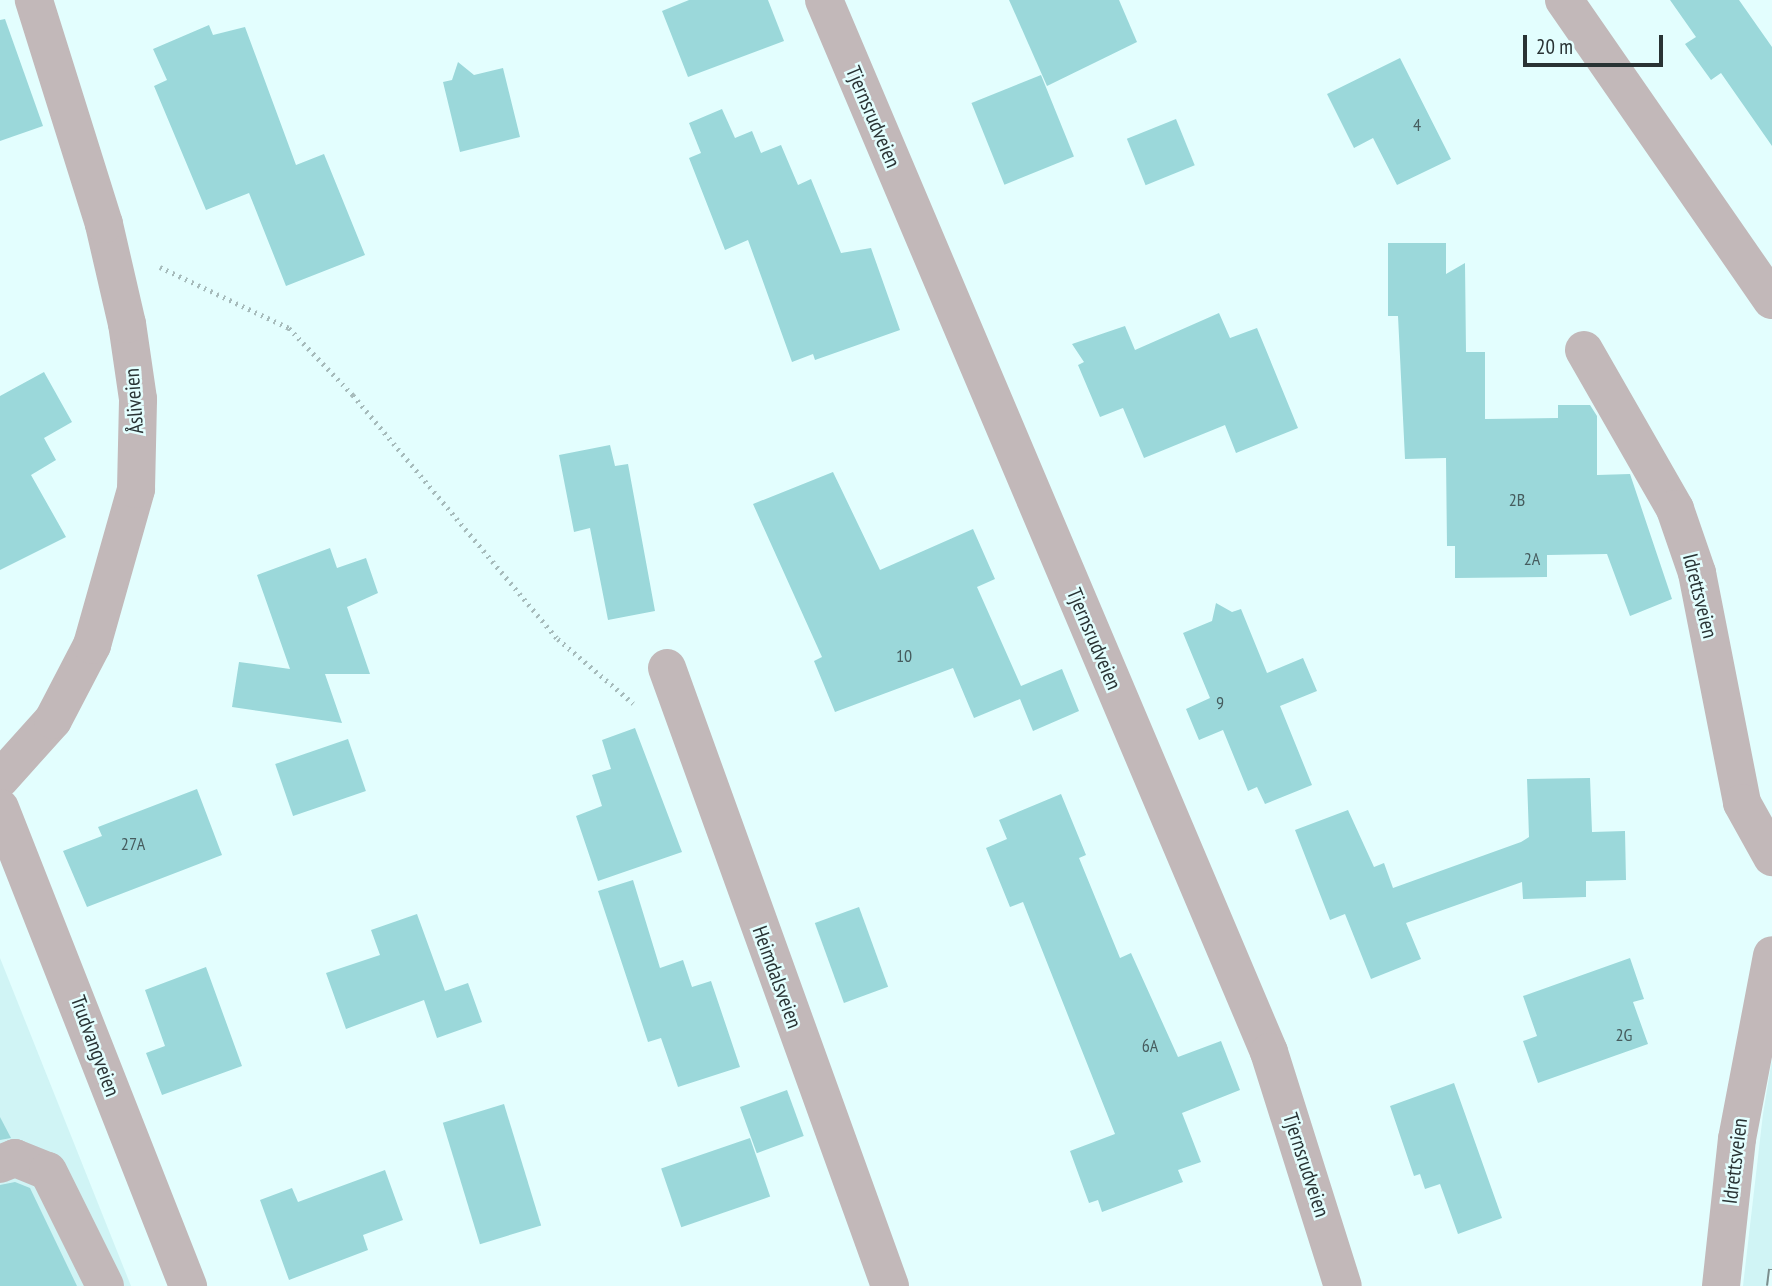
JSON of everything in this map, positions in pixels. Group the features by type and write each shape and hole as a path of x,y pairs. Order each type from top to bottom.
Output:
{"street":[{"name":"Åsliveien","path":"0,779 53,720 92,645 136,489 138,399 127,324 104,224 34,0"},
{"name":"Tjernsrudveien","path":"824,0 1269,1052 1343,1286"},
{"path":"1564,0 1772,300"},
{"name":"Idrettsveien","path":"1584,350 1675,509 1697,573 1742,803 1772,857"},
{"name":"Heimdalsveien","path":"667,668 890,1286"},
{"name":"Trudvangveien","path":"0,808 188,1286"},
{"name":"Idrettsveien","path":"1721,1286 1737,1139 1772,955"},
{"path":"0,1164 15,1158 48,1171 105,1286"}],"path":[{"path":"156,265 289,328 353,395 558,639 624,699 688,727"}],"shaded area":[{"path":"0,958 131,1286 0,1286"},
{"path":"1772,1059 1772,1286 1743,1286 1763,1114"}],"building":[{"path":"689,0 768,0 784,41 688,77 662,11"},
{"path":"1009,0 1119,0 1137,42 1047,86"},
{"path":"1670,0 1739,0 1772,47 1772,146 1721,73 1711,80 1685,44 1696,37"},
{"path":"5,19 43,126 0,141 0,20"},
{"path":"209,25 213,35 245,27 296,165 324,154 365,255 286,286 249,193 206,210 154,86 167,80 153,49"},
{"path":"1400,58 1451,159 1397,185 1373,138 1354,148 1327,94"},
{"path":"458,62 474,75 503,68 520,137 460,152 443,82 452,80"},
{"path":"1041,75 1074,157 1004,185 971,103"},
{"path":"722,109 735,138 752,131 761,153 781,145 798,185 811,179 841,253 871,248 900,330 815,360 813,354 792,362 748,240 725,250 689,158 701,153 689,123"},
{"path":"1176,119 1195,165 1146,185 1127,139"},
{"path":"1388,243 1446,243 1446,274 1465,263 1466,352 1485,352 1485,419 1558,418 1558,405 1590,405 1597,416 1597,475 1630,474 1672,599 1630,616 1607,554 1547,555 1547,577 1455,578 1455,546 1447,546 1446,458 1405,459 1398,316 1388,316"},
{"path":"1219,313 1230,338 1257,328 1298,428 1236,453 1225,425 1144,458 1123,408 1100,417 1078,365 1084,362 1072,344 1125,326 1135,350"},
{"path":"44,372 72,422 44,438 56,460 31,475 66,537 0,570 0,396"},
{"path":"610,445 615,466 628,464 655,611 608,620 590,528 574,532 559,455"},
{"path":"833,472 880,570 973,529 995,579 977,587 1021,686 1062,669 1079,711 1033,731 1020,699 974,718 953,668 835,712 814,661 822,657 753,504"},
{"path":"330,548 337,568 366,558 378,593 347,607 370,674 325,674 342,723 232,707 239,662 290,669 257,575"},
{"path":"1216,603 1232,612 1241,609 1267,673 1303,658 1317,691 1280,706 1312,785 1265,804 1257,787 1248,791 1223,730 1199,740 1186,709 1210,698 1183,633 1212,621"},
{"path":"635,728 682,852 598,881 576,816 602,806 592,775 611,769 602,740"},
{"path":"348,739 366,791 293,816 275,764"},
{"path":"1590,778 1592,832 1625,831 1626,880 1586,881 1586,897 1523,899 1522,882 1406,923 1421,959 1371,979 1345,914 1330,920 1295,830 1348,810 1374,867 1384,863 1393,888 1529,837 1527,779"},
{"path":"197,789 222,855 87,907 63,851 102,836 98,827"},
{"path":"1061,794 1086,855 1079,858 1120,958 1131,953 1178,1057 1221,1041 1240,1090 1182,1113 1201,1162 1178,1170 1183,1182 1102,1212 1098,1200 1089,1203 1070,1151 1115,1134 1023,902 1010,907 986,848 1007,839 999,820"},
{"path":"633,880 660,968 683,960 692,987 711,981 740,1067 678,1087 661,1038 648,1042 598,891"},
{"path":"859,907 888,987 844,1003 815,923"},
{"path":"417,914 445,991 468,983 482,1022 437,1038 424,1000 346,1029 326,973 380,955 371,930"},
{"path":"1630,958 1644,999 1633,1002 1648,1044 1538,1083 1523,1041 1537,1036 1523,996"},
{"path":"206,967 242,1066 162,1095 146,1053 165,1046 145,990"},
{"path":"1454,1083 1502,1218 1458,1234 1440,1184 1425,1189 1420,1174 1414,1176 1390,1106"},
{"path":"787,1090 804,1136 757,1153 740,1107"},
{"path":"504,1104 541,1225 480,1244 443,1123"},
{"path":"0,1117 11,1138 0,1140"},
{"path":"750,1138 770,1197 681,1227 661,1169"},
{"path":"385,1170 403,1220 363,1235 368,1250 289,1280 260,1200 292,1188 298,1202"},
{"path":"15,1182 30,1188 77,1286 0,1286 0,1185"}],"railway":[{"path":"1770,1286 1772,1269"}]}
